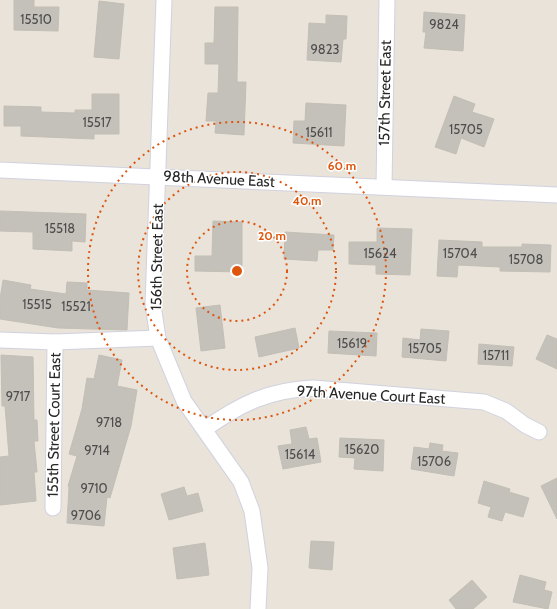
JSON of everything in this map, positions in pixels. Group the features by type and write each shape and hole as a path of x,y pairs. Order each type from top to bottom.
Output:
{"street":[{"name":"156th Street East","path":"164,0 153,305 158,338 184,401 241,482 252,511 260,568 258,609"},
{"name":"157th Street East","path":"384,187 387,0"},
{"name":"98th Avenue East","path":"0,170 557,195"},
{"path":"0,340 55,342 158,338"},
{"name":"155th Street Court East","path":"53,508 55,342"},
{"name":"97th Avenue Court East","path":"204,429 222,416 251,400 293,389 313,388 484,402 506,411 525,425 538,432"}],"building":[{"path":"14,0 34,0 34,7 59,7 58,31 14,30"},
{"path":"99,1 124,4 119,59 94,57"},
{"path":"215,7 238,7 237,82 246,82 244,135 215,133 216,121 206,121 208,93 218,93 219,64 205,64 205,43 214,43"},
{"path":"424,12 465,15 463,51 424,48 426,32 423,32"},
{"path":"326,15 347,16 346,39 343,39 341,62 307,60 309,23 326,24"},
{"path":"92,94 119,94 119,134 94,134 94,139 21,136 21,126 4,126 4,106 41,107 41,112 75,113 75,110 92,110"},
{"path":"454,96 475,104 472,112 494,119 484,147 461,138 456,154 435,147"},
{"path":"306,103 346,105 344,146 293,143 294,121 305,121"},
{"path":"0,211 86,214 85,242 72,241 72,251 33,249 33,232 0,231"},
{"path":"213,221 242,222 242,272 195,271 195,256 212,256"},
{"path":"377,228 412,229 410,275 376,274 376,265 349,264 349,242 377,242"},
{"path":"285,232 334,235 333,250 318,250 317,261 284,259"},
{"path":"439,240 482,242 482,247 522,247 522,244 551,245 550,272 500,271 500,267 458,265 457,277 437,276"},
{"path":"3,280 31,285 30,289 66,294 67,282 87,283 87,290 129,293 127,330 58,328 0,319 0,299"},
{"path":"220,305 225,348 201,351 196,308"},
{"path":"295,328 299,348 259,357 255,337"},
{"path":"421,329 449,331 446,361 402,357 403,338 420,340"},
{"path":"329,331 377,333 376,356 328,353"},
{"path":"547,335 557,339 557,369 536,359"},
{"path":"479,344 514,347 512,366 478,364"},
{"path":"1,355 33,357 34,420 37,420 38,441 34,441 37,472 34,472 36,501 0,505 0,457 9,456 5,406 2,406"},
{"path":"99,355 122,360 117,386 137,390 131,426 110,498 107,497 104,526 67,523 68,486 77,456 69,454 82,409 87,378 94,379"},
{"path":"306,427 309,439 317,438 321,462 283,469 278,446 292,444 290,430"},
{"path":"340,438 384,440 383,471 354,469 355,458 339,457"},
{"path":"430,443 443,445 442,451 458,453 454,476 411,469 414,447 429,449"},
{"path":"557,478 557,519 541,486"},
{"path":"484,481 510,489 509,492 529,498 523,517 505,512 502,521 488,517 491,507 478,503"},
{"path":"184,487 187,496 198,493 203,511 169,520 161,494"},
{"path":"311,541 334,542 332,570 309,568"},
{"path":"205,543 209,575 177,579 173,548"},
{"path":"520,575 546,582 544,590 552,592 548,609 513,602"},
{"path":"472,580 487,597 473,609 456,609 449,600"}]}
